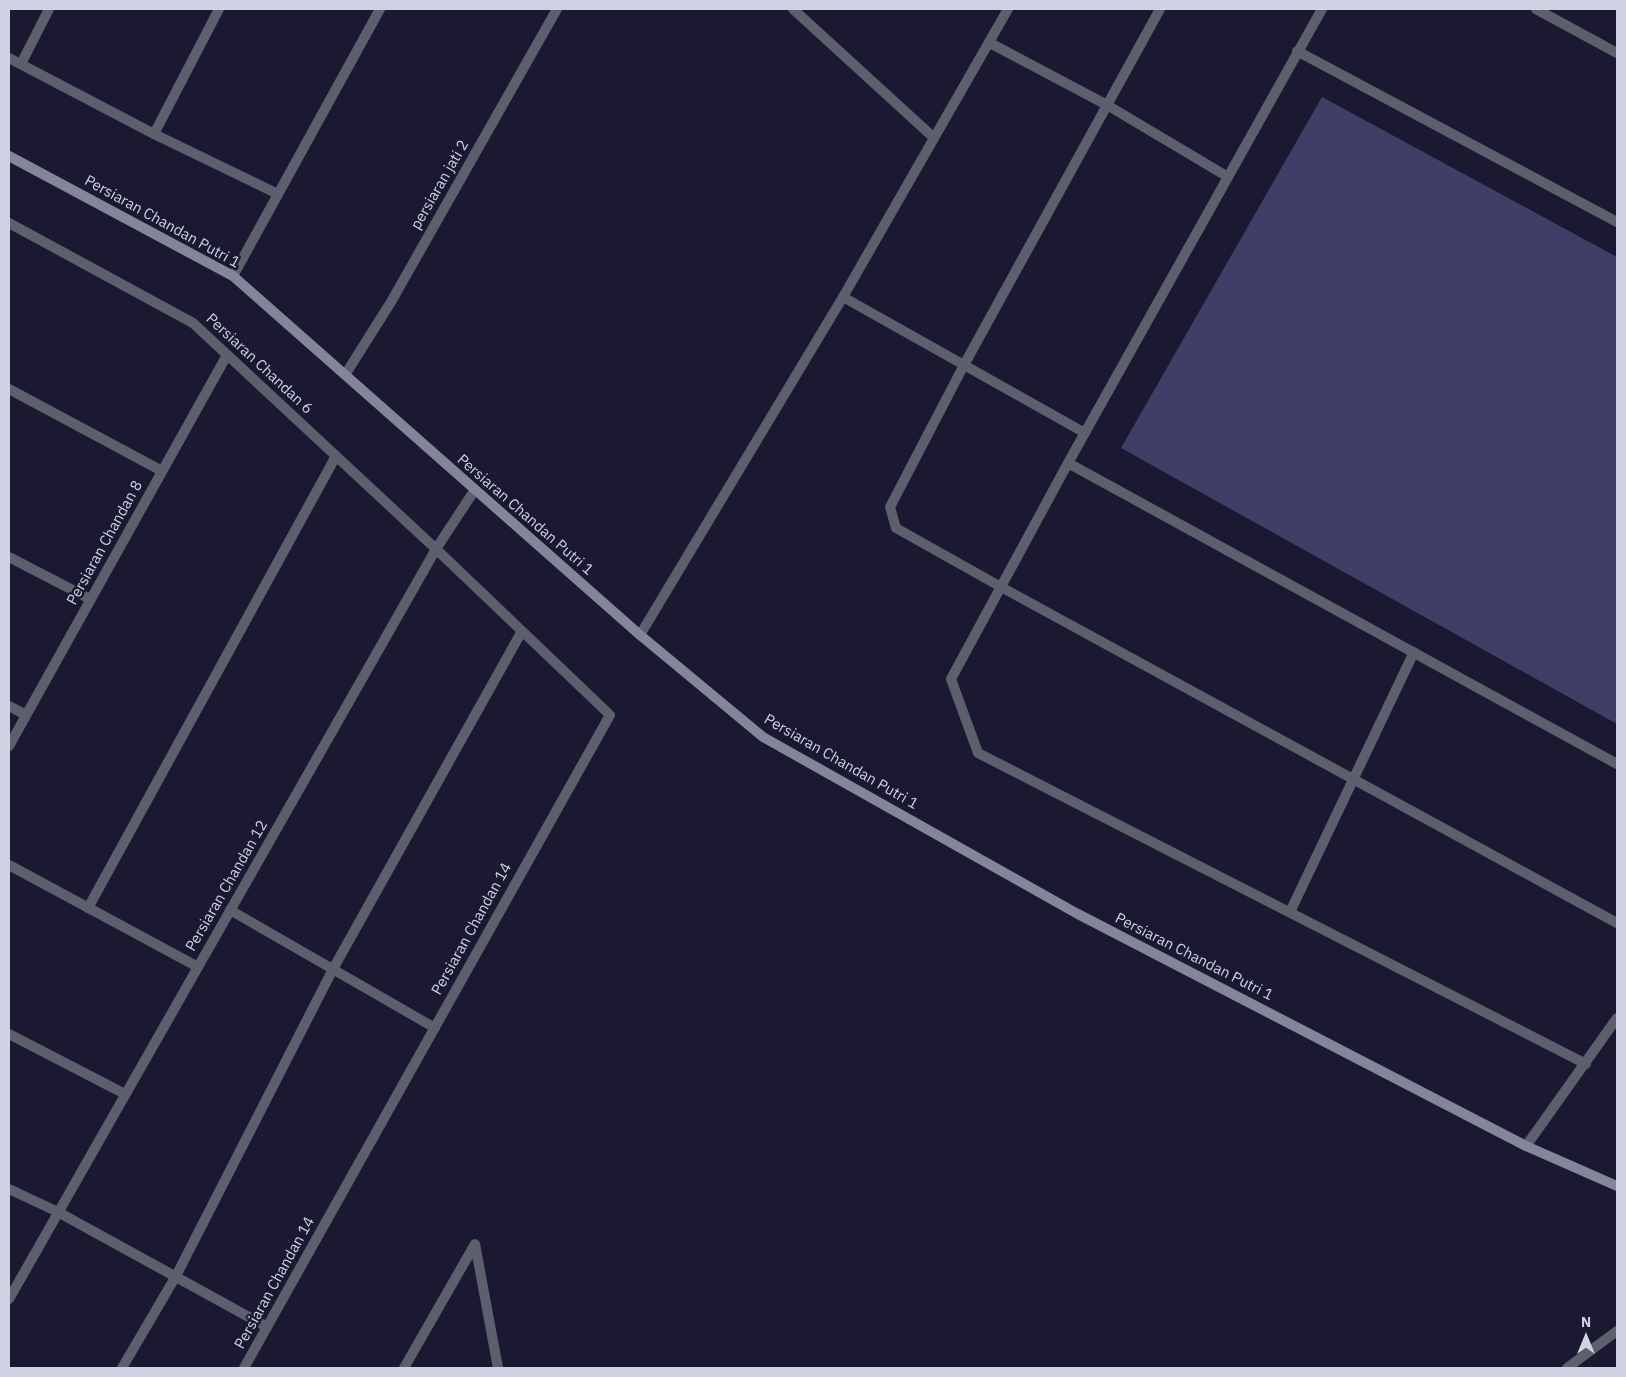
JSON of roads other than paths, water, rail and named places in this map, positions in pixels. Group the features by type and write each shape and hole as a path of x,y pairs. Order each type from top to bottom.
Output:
{"street":[{"path":"21,64 49,9"},
{"path":"154,134 219,9"},
{"path":"233,276 380,9"},
{"name":"persiaran jati 2","path":"345,375 396,293 557,9"},
{"path":"793,9 933,137"},
{"path":"640,635 843,297 1008,9"},
{"path":"1160,9 964,365 890,507 896,528 1617,923"},
{"path":"1322,9 1068,463 951,679 978,753 1586,1064"},
{"path":"1536,9 1617,53"},
{"path":"990,43 1107,105 1228,177"},
{"path":"1298,51 1617,222"},
{"path":"9,58 154,134 278,194"},
{"name":"Persiaran Chandan Putri 1","path":"9,156 233,276 640,635 763,737 1076,913 1526,1146 1617,1186"},
{"name":"Persiaran Chandan 6","path":"9,223 193,323 436,549"},
{"path":"843,297 1085,433"},
{"name":"Persiaran Chandan 8","path":"9,746 227,355"},
{"path":"9,389 162,471"},
{"path":"88,908 336,456"},
{"path":"1068,463 1617,764"},
{"name":"Persiaran Chandan 12","path":"9,1299 436,549 474,490"},
{"name":"Persiaran Chandan 14","path":"244,1368 610,715 436,549"},
{"path":"9,557 90,599"},
{"path":"122,1368 176,1276 333,969 522,631"},
{"path":"1290,912 1414,652"},
{"path":"9,706 26,715"},
{"path":"9,865 198,967"},
{"path":"230,910 435,1028"},
{"path":"1526,1146 1617,1018"},
{"path":"9,1034 125,1094"},
{"path":"9,1189 58,1212 267,1326"},
{"path":"404,1368 475,1244 498,1368"},
{"path":"1567,1368 1617,1331"}]}
